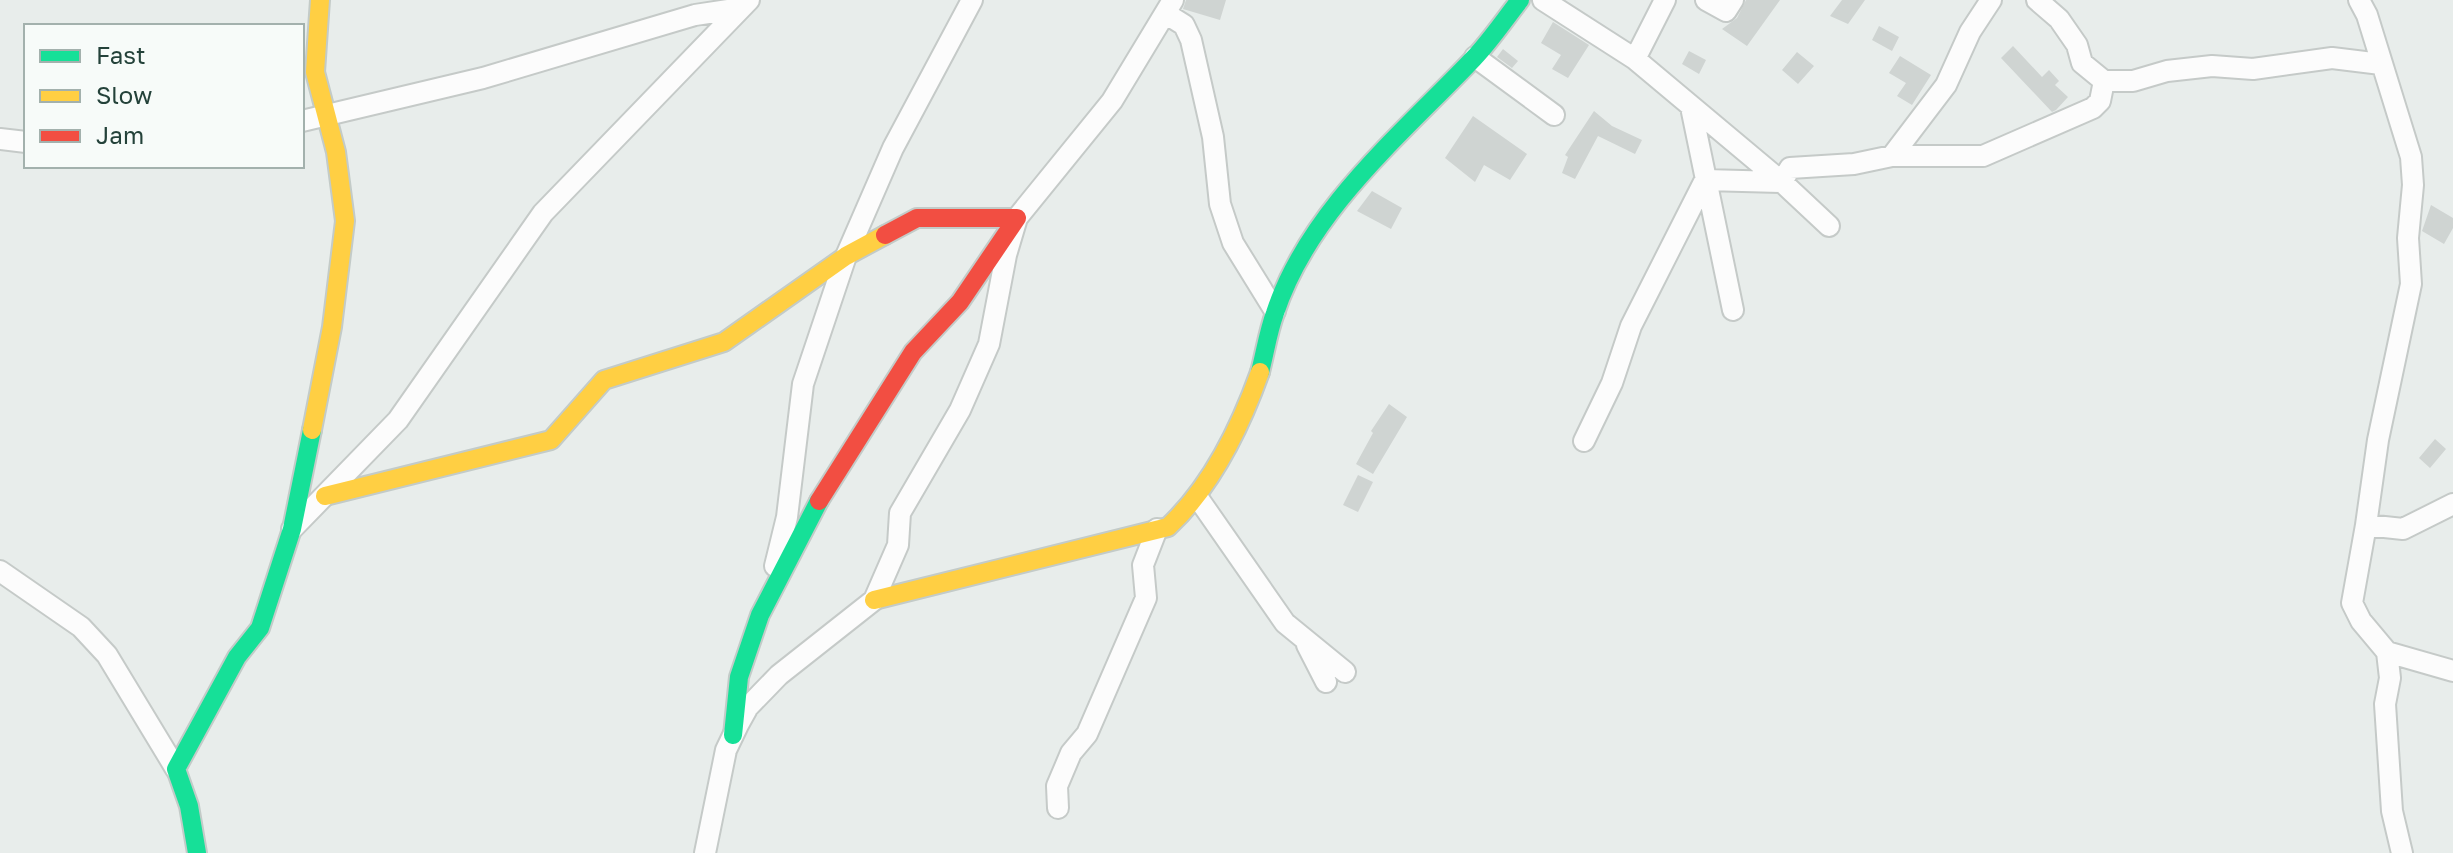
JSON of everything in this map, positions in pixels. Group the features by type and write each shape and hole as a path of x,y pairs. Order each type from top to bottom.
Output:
{"street":[{"path":"176,769 237,657 260,628 292,529 332,327 345,221 336,152 315,72 320,0"},
{"path":"705,853 714,799 733,735 739,677 765,605 787,517 803,384 846,256 893,148 972,0"},
{"path":"733,735 748,707 779,675 874,600 1168,527 1198,498 1237,427 1259,375 1275,311 1305,251 1331,212 1427,102 1475,57 1520,0"},
{"path":"1543,0 1635,59 1782,182 1829,226"},
{"path":"1635,59 1665,0"},
{"path":"1706,0 1726,11 1733,0"},
{"path":"1892,156 1946,85 1970,32 1991,0"},
{"path":"2037,0 2059,19 2077,45 2082,63 2104,81 2133,81 2167,71 2212,66 2253,69 2332,58 2381,64"},
{"path":"2359,0 2367,15 2411,157 2411,284 2380,428 2352,603 2361,621 2387,652 2390,678 2385,704 2392,811 2402,853"},
{"path":"304,121 483,78 695,15 745,4"},
{"path":"292,529 398,420 543,213 745,4"},
{"path":"765,605 845,457 913,352 960,302 1017,218 1112,101 1170,7 1191,40 1213,137 1220,204 1233,243 1275,311"},
{"path":"1475,57 1554,115"},
{"path":"1782,182 1790,168 1854,164 1892,156 1983,156 2011,147 2093,108 2100,101 2104,81"},
{"path":"1691,107 1733,310"},
{"path":"0,139 24,142"},
{"path":"1705,180 1782,182"},
{"path":"1584,441 1612,383 1631,326 1705,180"},
{"path":"325,496 551,440 604,380 724,342 846,256 917,218 1017,218"},
{"path":"874,600 898,545 900,513 960,410 989,344 1006,255 1017,218"},
{"path":"1198,498 1247,574 1285,623 1345,672"},
{"path":"2366,525 2403,529 2453,504"},
{"path":"1058,808 1057,786 1071,753 1087,734 1146,598 1143,565 1157,529"},
{"path":"0,571 81,627 107,655 176,769 189,806 197,853"},
{"path":"1303,638 1326,682"},
{"path":"2387,652 2453,671"}],"building":[{"path":"1186,0 1226,0 1220,20 1183,9"},
{"path":"1746,0 1780,0 1747,46 1722,29 1737,18"},
{"path":"1842,0 1865,0 1848,24 1830,16"},
{"path":"1553,22 1589,45 1568,78 1552,69 1561,55 1541,43"},
{"path":"1879,26 1899,37 1892,51 1872,40"},
{"path":"2013,46 2042,77 2049,70 2059,81 2055,85 2068,97 2056,110 2052,112 2001,58"},
{"path":"1503,49 1518,61 1512,68 1497,57"},
{"path":"1689,51 1706,60 1699,74 1682,64"},
{"path":"1797,52 1814,66 1798,84 1782,70"},
{"path":"1900,56 1931,75 1912,105 1897,96 1906,83 1889,73"},
{"path":"1594,111 1612,126 1642,140 1635,154 1598,136 1575,179 1562,173 1568,157 1565,155"},
{"path":"1473,116 1527,154 1510,180 1484,165 1475,182 1445,158"},
{"path":"1372,191 1402,208 1391,229 1357,211"},
{"path":"2431,205 2453,218 2453,228 2444,244 2422,231"},
{"path":"1389,404 1407,417 1373,474 1356,464 1373,433 1371,431"},
{"path":"2435,439 2446,449 2430,468 2419,458"},
{"path":"1358,475 1373,482 1358,512 1343,505"}],"traffic: fast":[{"path":"1260,372 1275,313 1290,276 1310,240 1360,175 1474,58 1520,0"},
{"path":"197,853 189,806 176,769 237,657 260,628 292,529 312,430"},
{"path":"733,735 739,677 760,615 819,501"}],"traffic: slow":[{"path":"312,430 332,327 345,221 336,152 315,72 320,0"},
{"path":"325,496 551,440 604,380 724,342 846,256 885,235"},
{"path":"874,600 1168,527 1198,494 1223,456 1260,372"}],"traffic: jam":[{"path":"819,501 913,352 960,302 1017,218 917,218 885,235"}]}
